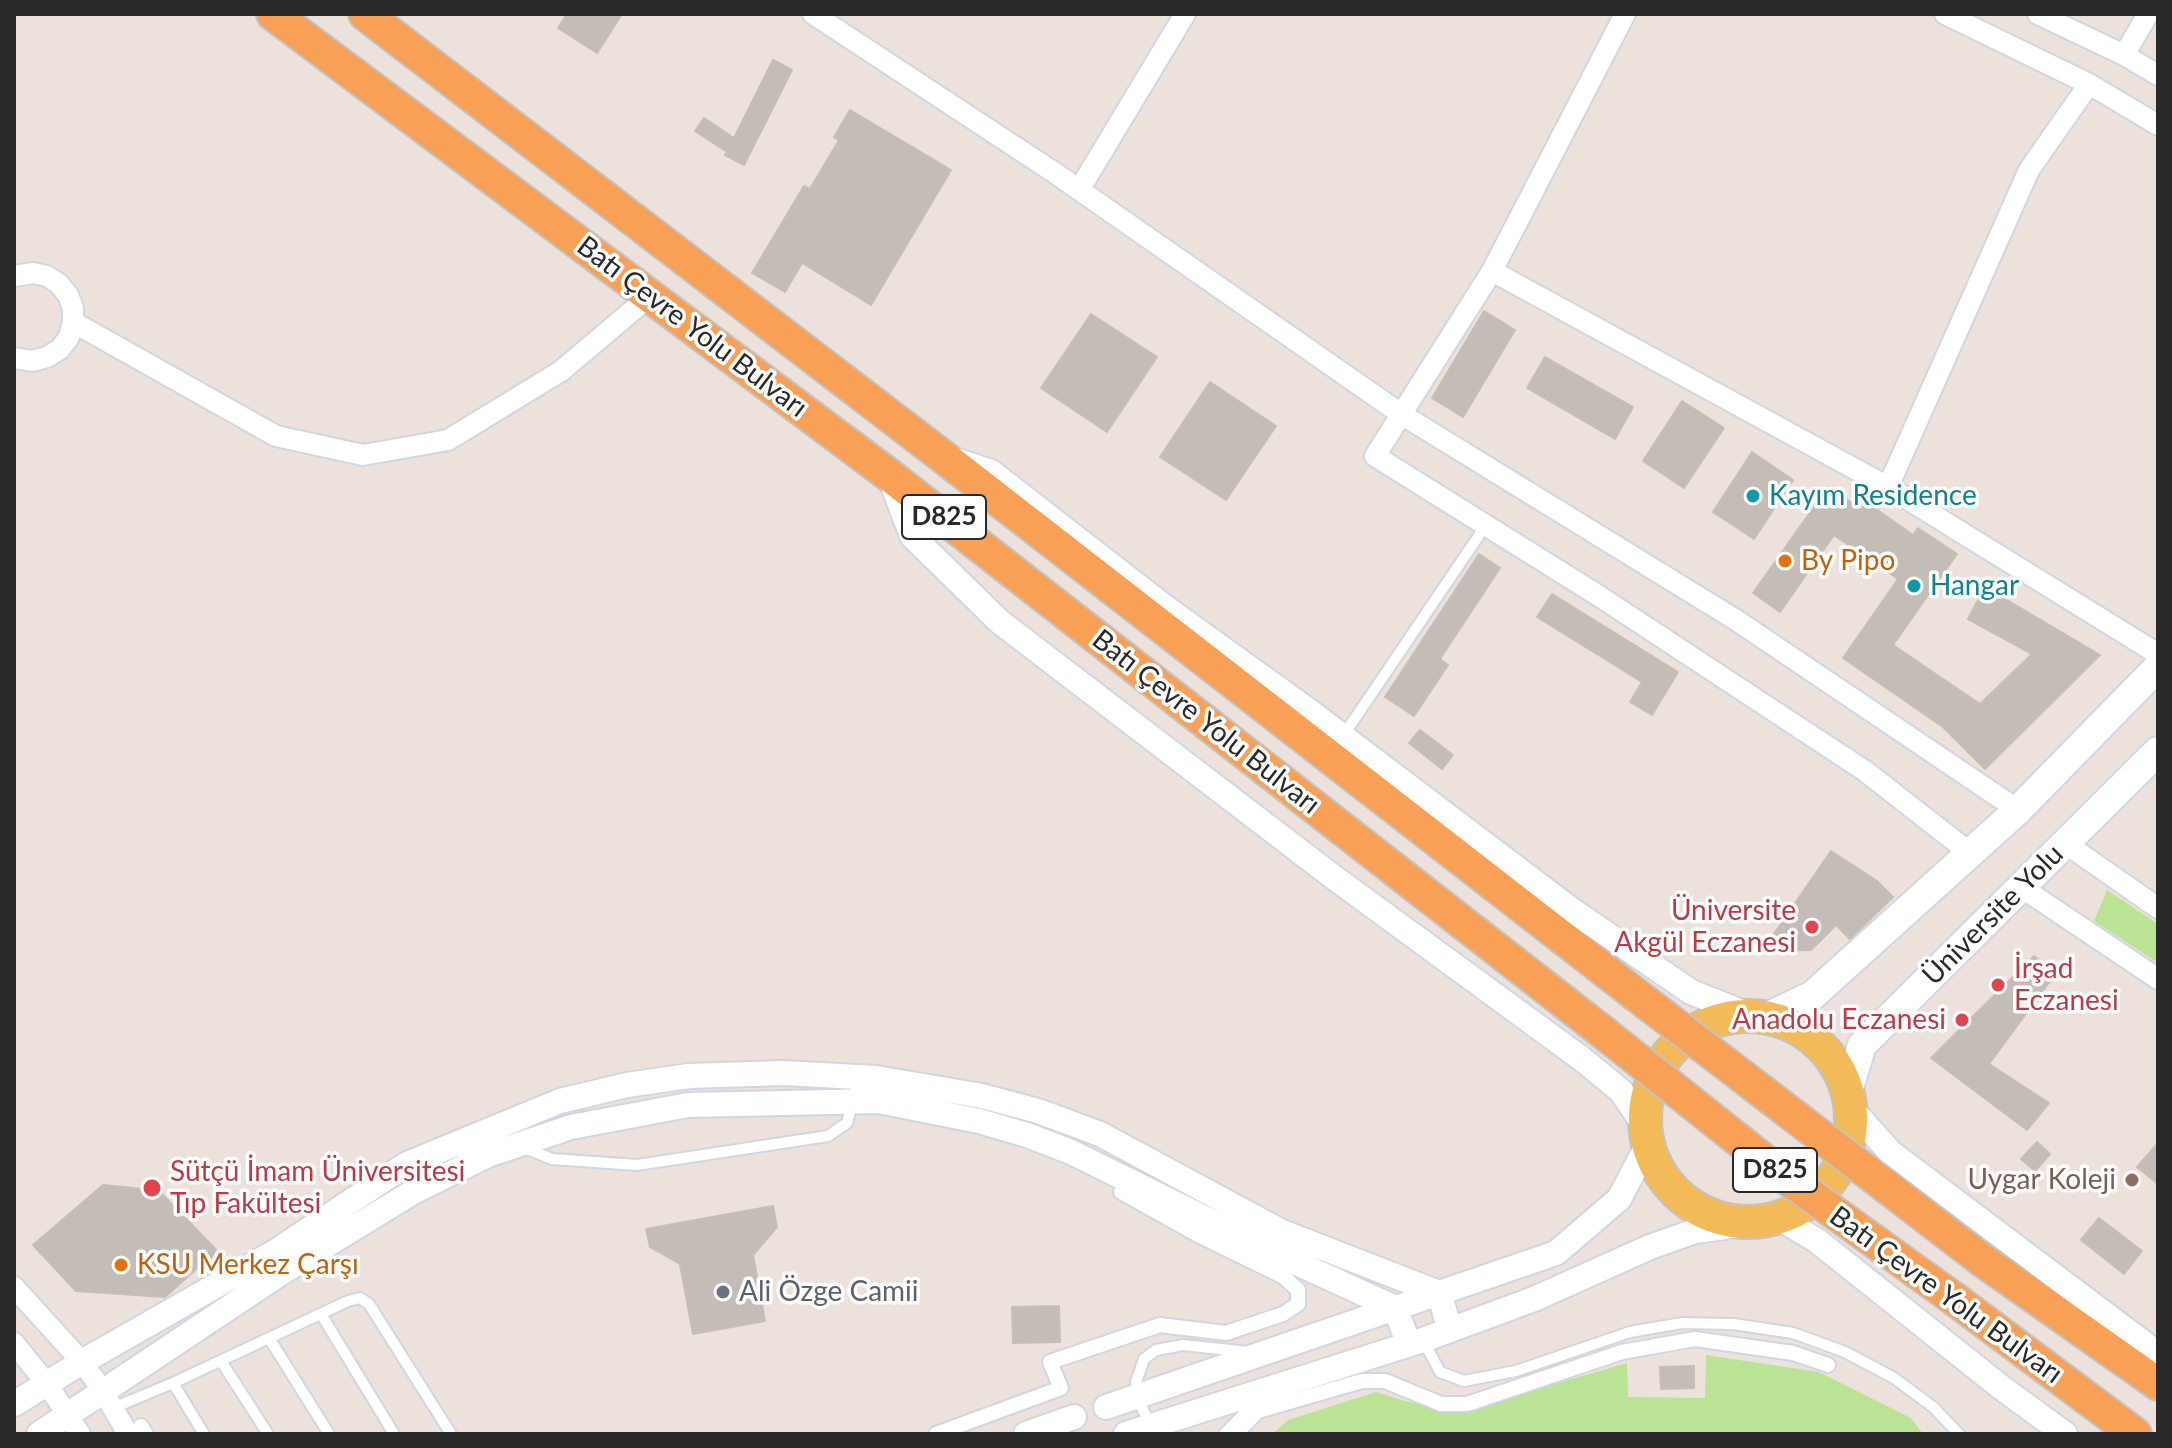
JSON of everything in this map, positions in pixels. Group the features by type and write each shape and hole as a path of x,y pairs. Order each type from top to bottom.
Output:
{"highway":[{"name":"Batı Çevre Yolu Bulvarı","path":"273,14 889,475 1785,1177 2135,1434"},
{"name":"Batı Çevre Yolu Bulvarı","path":"365,14 1982,1260 2158,1384"}],"main road":[{"path":"1758,1016 1789,1024 1826,1051 1839,1070 1850,1100 1850,1137 1842,1163 1826,1187 1804,1206 1770,1220 1731,1221 1703,1212 1678,1196 1659,1173 1646,1135 1648,1091 1662,1060 1686,1036 1716,1021 1758,1016 1813,995 2018,810 2158,667"},
{"name":"Üniversite Yolu","path":"1850,1100 1862,1045 2158,751"}],"street":[{"path":"813,14 1079,190 1401,414 1736,620 2018,810"},
{"path":"1079,190 1185,14"},
{"path":"1625,14 1492,271 1375,456 1599,596 1865,771 1970,853"},
{"path":"1945,14 2089,84 2158,125"},
{"path":"2038,14 2124,55 2158,75"},
{"path":"2124,55 2148,14"},
{"path":"1888,487 2029,170 2089,84"},
{"path":"15,362 47,357 60,349 69,337 73,322 73,308 59,284 47,276 16,269"},
{"path":"1492,271 1888,487 2158,654"},
{"path":"73,322 276,436 363,455 448,440 561,371 651,295"},
{"path":"942,456 991,472 1166,608 1535,884 1691,992 1758,1016"},
{"path":"889,475 912,536 1000,622 1332,876 1582,1059 1621,1091 1646,1135 1619,1199 1556,1253 1106,1407"},
{"path":"2065,843 2158,908"},
{"path":"2021,887 2158,979"},
{"path":"14,1404 275,1252 407,1164 560,1101 627,1085 689,1076 783,1073 857,1089 879,1101 979,1121 1027,1135 1071,1152 1273,1252 1395,1308 1416,1342"},
{"path":"42,1433 74,1425 284,1271 413,1192 488,1155 571,1127 688,1105 857,1089 982,1096 1038,1111 1100,1134 1282,1232 1439,1293"},
{"path":"1850,1100 1890,1152 2158,1354"},
{"path":"936,1434 1061,1388 1050,1362 1160,1325 1226,1333 1283,1314 1298,1304 1298,1290 1284,1277 1121,1192"},
{"path":"1126,1434 1153,1430 1450,1330 1534,1299 1650,1247 1695,1231 1770,1220 1816,1240 2002,1388 2065,1434"},
{"path":"14,1287 82,1362 108,1399 138,1431"},
{"path":"1439,1293 1450,1330"},
{"path":"1235,1434 1258,1411 1362,1381 1385,1381 1441,1404 1467,1404 1622,1352 1695,1339 1793,1353 1828,1365"},
{"path":"14,1343 47,1384 74,1425"},
{"path":"1026,1434 1074,1417"}],"lane":[{"path":"1342,737 1486,525"},
{"path":"518,1145 552,1159 637,1165 828,1136 847,1123 857,1089"},
{"path":"108,1399 173,1383 360,1298 369,1304 451,1434"},
{"path":"321,1314 394,1434"},
{"path":"1416,1342 1440,1372 1464,1381 1516,1371 1630,1332 1682,1323 1733,1324 1793,1333 1845,1352 1894,1378 1933,1407 1959,1434"},
{"path":"269,1338 329,1434"},
{"path":"1153,1430 1137,1396 1136,1382 1144,1359 1167,1346 1206,1346 1262,1354"},
{"path":"221,1361 268,1434"},
{"path":"173,1383 204,1434"},
{"path":"1224,1434 1269,1389"}],"green space":[{"path":"2107,890 2158,924 2158,963 2094,921"},
{"path":"1706,1355 1819,1372 1911,1418 1923,1434 1272,1434 1288,1420 1376,1392 1458,1412 1627,1363 1628,1397 1705,1398"}],"building":[{"path":"567,14 622,14 597,53 558,28"},
{"path":"773,60 792,70 744,165 725,155 727,152 695,131 704,118 734,138"},
{"path":"850,110 951,170 871,305 802,263 785,292 752,273 804,186 810,189 839,140 834,137"},
{"path":"1484,311 1515,330 1463,417 1432,398"},
{"path":"1091,314 1157,357 1107,432 1041,388"},
{"path":"1545,357 1633,407 1615,439 1527,388"},
{"path":"1210,382 1276,426 1226,500 1160,457"},
{"path":"1682,401 1724,428 1684,488 1643,461"},
{"name":"Kayım Residence","path":"1752,452 1793,480 1754,539 1713,512"},
{"path":"1828,487 1861,509 1866,502 1913,535 1918,528 1957,554 1893,645 1980,704 2032,654 1968,619 1985,587 2100,655 1985,769 1943,727 1843,658 1898,579 1834,535 1780,612 1753,593"},
{"path":"1479,554 1500,568 1440,659 1448,665 1414,716 1385,697"},
{"path":"1552,594 1678,672 1652,715 1630,702 1642,682 1537,617"},
{"path":"1420,730 1453,755 1442,769 1409,743"},
{"path":"1831,851 1877,881 1893,897 1850,939 1836,925 1811,950 1762,951"},
{"path":"2034,956 2056,973 1989,1064 2049,1103 2027,1130 1931,1058"},
{"path":"2037,1142 2050,1154 2035,1171 2021,1159"},
{"path":"2158,1143 2158,1184 2137,1167"},
{"path":"103,1185 144,1189 152,1197 159,1191 228,1262 210,1272 203,1263 165,1297 76,1291 33,1245"},
{"name":"Ali Özge Camii","path":"773,1206 777,1227 753,1255 765,1321 693,1334 680,1264 650,1247 646,1229"},
{"path":"2099,1218 2142,1251 2124,1274 2081,1240"},
{"path":"1059,1306 1060,1342 1013,1343 1012,1307"},
{"path":"1694,1366 1694,1388 1661,1389 1660,1367"}],"place":[{"name":"Kayım Residence","path":"1753,496"},
{"name":"By Pipo","path":"1785,561"},
{"name":"Hangar","path":"1914,586"},
{"name":"Üniversite Akgül Eczanesi","path":"1812,927"},
{"name":"İrşad Eczanesi","path":"1998,985"},
{"name":"Anadolu Eczanesi","path":"1962,1020"},
{"name":"Uygar Koleji","path":"2132,1180"},
{"name":"Sütçü İmam Üniversitesi Tıp Fakültesi","path":"152,1188"},
{"name":"KSU Merkez Çarşı","path":"121,1265"},
{"name":"Ali Özge Camii","path":"723,1292"}]}
